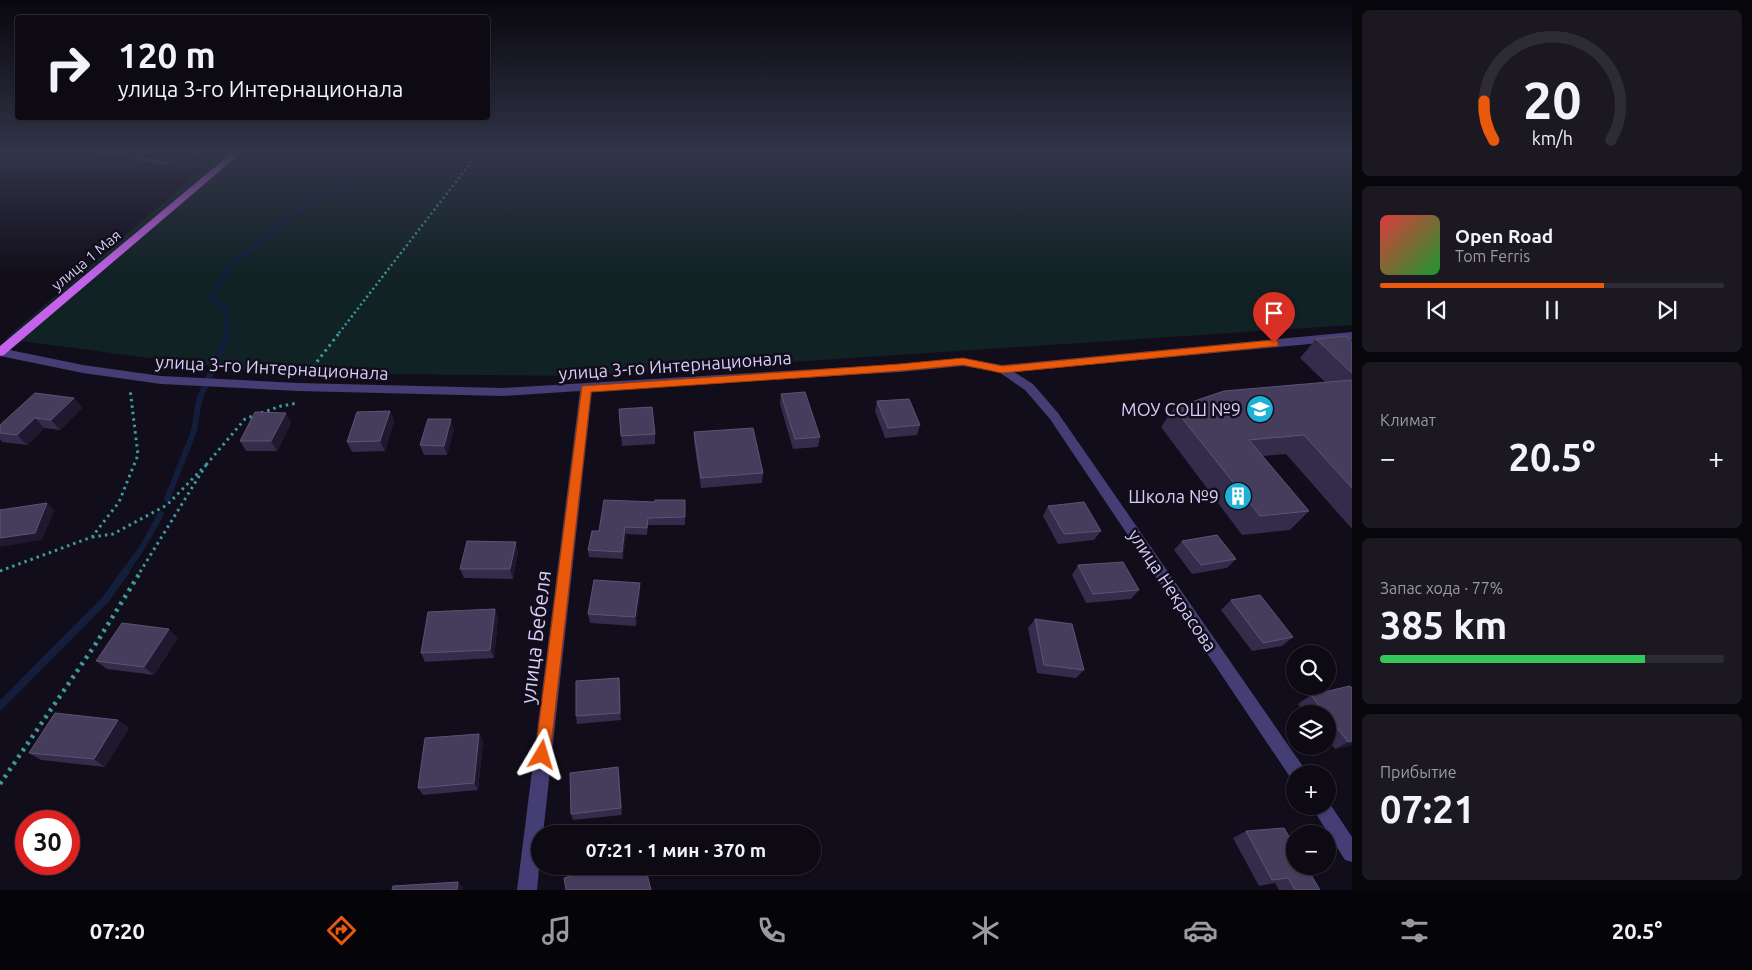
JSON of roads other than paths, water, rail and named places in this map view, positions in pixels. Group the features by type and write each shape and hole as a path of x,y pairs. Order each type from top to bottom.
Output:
{"main road":[{"name":"улица 1 Мая","path":"0,352 189,194"}],"street":[{"name":"улица 3-го Интернационала","path":"0,352 117,375 161,380 298,387 503,392 900,368 963,362 1002,369 1352,336"},
{"name":"улица Некрасова","path":"1002,369 1029,387 1054,416 1292,765"},
{"name":"улица Бебеля","path":"527,890 586,388"},
{"path":"1326,815 1352,853"}],"waterway":[{"path":"227,333 225,308 210,299 229,267 289,218 327,194"},
{"path":"167,499 194,431 199,400 227,333"},
{"path":"125,572 143,546 161,514"},
{"path":"0,706 106,599 126,571"}],"place":[{"name":"МОУ СОШ №9","path":"1260,409"},
{"name":"Школа №9","path":"1238,496"}]}
